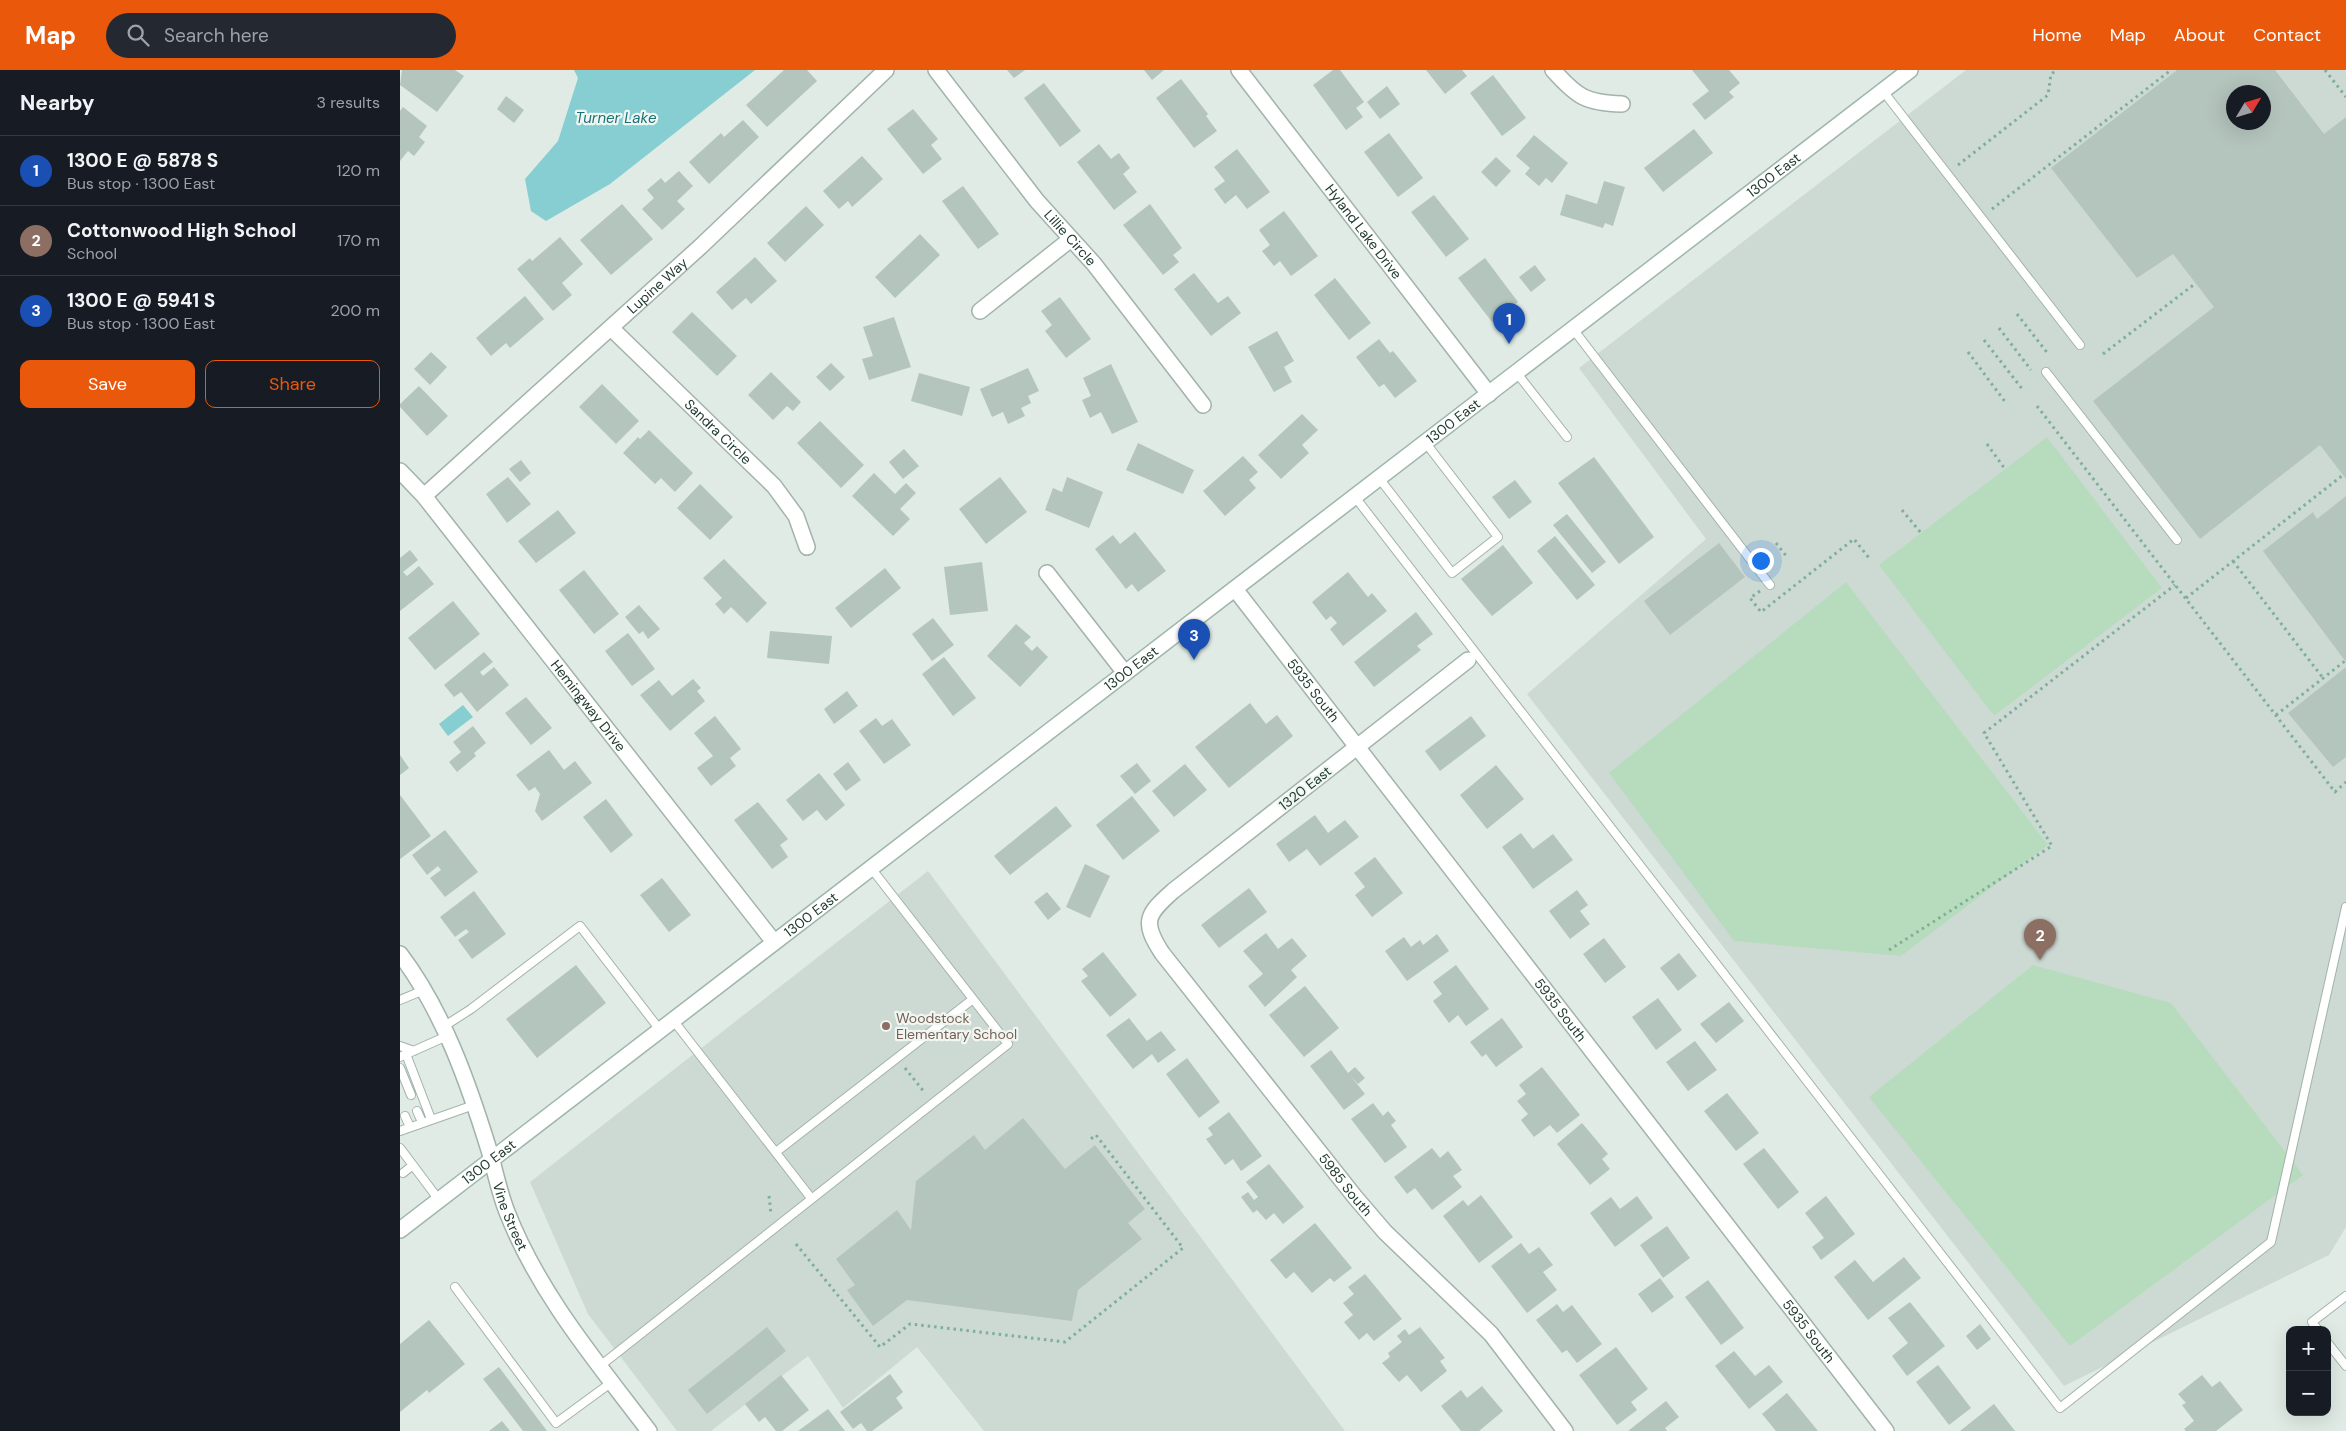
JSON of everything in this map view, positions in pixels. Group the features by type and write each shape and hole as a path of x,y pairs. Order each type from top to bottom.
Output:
{"street":[{"name":"Lupine Way","path":"424,496 611,328 886,70"},
{"name":"Lillie Circle","path":"936,70 1037,201 1094,264 1203,405"},
{"name":"Hyland Lake Drive","path":"1239,70 1489,394"},
{"path":"1553,70 1572,92 1596,103 1622,104"},
{"name":"1300 East","path":"402,1226 440,1200 1910,70"},
{"path":"980,311 1070,239"},
{"name":"Sandra Circle","path":"611,328 774,486 796,516 807,547"},
{"name":"Hemingway Drive","path":"400,471 424,496 774,942"},
{"path":"1047,573 1126,672"},
{"name":"5935 South","path":"1235,589 1886,1431"},
{"name":"1320 East","path":"1148,921 1152,910 1173,892 1468,660"},
{"name":"5985 South","path":"1148,921 1152,937 1162,953 1355,1197 1385,1232 1491,1334 1565,1431"},
{"name":"Vine Street","path":"400,954 424,990 445,1031 474,1105 506,1210 532,1267 558,1308 649,1431"}],"lane":[{"path":"1883,91 2080,345"},
{"path":"1573,329 1770,584"},
{"path":"1516,372 1567,437"},
{"path":"2046,372 2177,540"},
{"path":"1379,478 1452,573 1498,537 1425,442"},
{"path":"1355,497 2060,1408 2271,1242 2346,907"},
{"path":"600,1366 1008,1044 871,868"},
{"path":"407,1054 445,1031 580,926 660,1030"},
{"path":"400,1000 424,990"},
{"path":"776,1152 973,999"},
{"path":"673,1020 811,1198"},
{"path":"400,1046 407,1054 431,1119"},
{"path":"400,1068 411,1095"},
{"path":"400,1131 474,1105"},
{"path":"418,1111 422,1122"},
{"path":"405,1116 410,1127"},
{"path":"401,1152 440,1200"},
{"path":"403,1172 413,1165"},
{"path":"455,1287 556,1423 612,1382"},
{"path":"2315,1326 2312,1322 2346,1296"},
{"path":"2331,1347 2346,1366"}],"path":[{"path":"1958,165 2048,95 2051,74 2057,70"},
{"path":"1992,209 2171,70"},
{"path":"2325,70 2346,97"},
{"path":"2103,354 2196,283"},
{"path":"2017,314 2049,355"},
{"path":"1999,328 2031,370"},
{"path":"1984,340 2022,390"},
{"path":"1968,352 2006,403"},
{"path":"2037,406 2335,792 2346,782"},
{"path":"1987,444 2005,469"},
{"path":"2186,598 2343,475"},
{"path":"1902,510 1921,533"},
{"path":"1760,591 1750,598 1761,612 1854,539 1869,558"},
{"path":"1776,544 1787,557"},
{"path":"2233,561 2323,678"},
{"path":"1889,950 2052,846 1984,733 2175,585"},
{"path":"2276,715 2345,661"},
{"path":"897,1058 925,1093"},
{"path":"796,1244 880,1347 910,1324 1066,1342 1182,1248 1096,1135 1088,1141"},
{"path":"769,1196 772,1214"}],"shaded area":[{"path":"1966,70 2346,70 2346,1227 2329,1255 2064,1386 1527,694 1706,539 1579,368"},
{"name":"Woodstock Elementary School","path":"928,871 1345,1431 984,1431 917,1347 843,1408 808,1356 711,1431 677,1431 588,1314 530,1182"}],"green space":[{"path":"2047,437 2162,588 1994,716 1879,565"},
{"path":"1846,582 2048,845 1901,956 1734,941 1609,773"},
{"path":"2033,965 2171,1003 2303,1175 2070,1346 1869,1097"}],"water":[{"name":"Turner Lake","path":"574,70 755,70 610,184 546,221 531,211 525,179 558,141 578,78"},
{"path":"463,705 473,717 448,736 439,724"}],"building":[{"path":"402,70 455,70 464,76 437,112 400,85"},
{"path":"784,70 807,70 817,81 767,127 746,105"},
{"path":"1007,70 1025,70 1014,78"},
{"path":"1144,70 1164,70 1152,80"},
{"path":"1333,70 1340,70 1364,102 1356,108 1363,117 1346,130 1313,85"},
{"path":"1426,70 1462,70 1467,76 1445,94"},
{"path":"1692,70 1729,70 1740,83 1729,92 1734,97 1705,120 1692,104 1709,91"},
{"path":"2177,70 2275,70 2324,134 2346,117 2346,479 2320,445 2200,539 2093,401 2214,307 2173,254 2137,278 2051,168"},
{"path":"1493,75 1526,118 1502,136 1470,93"},
{"path":"1181,79 1208,114 1206,116 1217,131 1194,148 1156,98"},
{"path":"1044,83 1081,131 1060,147 1024,98"},
{"path":"1387,86 1400,104 1380,119 1367,102"},
{"path":"506,96 524,110 514,123 497,109"},
{"path":"403,107 427,126 419,137 425,142 414,156 408,151 400,161 400,111"},
{"path":"913,109 938,139 931,145 942,159 923,174 887,129"},
{"path":"743,120 759,137 709,184 689,162 721,133 724,137"},
{"path":"1694,129 1713,153 1663,192 1644,168"},
{"path":"1389,133 1423,178 1398,197 1364,152"},
{"path":"1534,135 1568,163 1552,183 1546,178 1539,186 1525,174 1530,168 1516,156"},
{"path":"1099,144 1111,159 1119,153 1130,168 1123,174 1137,192 1114,210 1077,162"},
{"path":"1237,149 1270,192 1247,209 1236,195 1225,204 1214,189 1225,181 1214,167"},
{"path":"862,156 883,179 852,207 848,201 839,209 823,191"},
{"path":"1496,157 1511,171 1496,187 1481,172"},
{"path":"679,171 693,186 677,201 685,209 662,230 642,209 654,198 647,190 661,178 665,183"},
{"path":"1604,181 1625,187 1613,226 1605,223 1603,228 1560,215 1566,194 1597,204"},
{"path":"963,186 999,234 978,249 942,201"},
{"path":"1434,195 1469,239 1446,257 1411,212"},
{"path":"622,204 653,239 611,275 580,240"},
{"path":"1150,204 1182,248 1173,255 1179,262 1163,275 1123,225"},
{"path":"806,206 824,225 785,262 767,243"},
{"path":"1284,211 1318,256 1291,276 1280,261 1274,266 1262,251 1270,245 1259,230"},
{"path":"920,234 940,255 895,298 875,277"},
{"path":"560,237 583,264 562,283 572,295 553,311 517,269 530,258 532,261"},
{"path":"755,257 777,281 751,304 746,298 732,310 716,292"},
{"path":"1485,258 1518,302 1492,322 1458,278"},
{"path":"1535,265 1546,280 1531,292 1519,277"},
{"path":"1194,273 1218,303 1228,296 1241,313 1211,336 1174,289"},
{"path":"1335,278 1371,323 1349,340 1314,295"},
{"path":"525,296 544,319 510,348 506,343 491,356 476,338"},
{"path":"1060,297 1091,339 1066,358 1045,331 1052,325 1041,311"},
{"path":"692,312 737,356 717,376 672,332"},
{"path":"894,317 911,367 869,380 862,359 873,356 863,327"},
{"path":"1277,331 1294,361 1284,367 1292,382 1274,392 1248,347"},
{"path":"1379,339 1390,353 1393,351 1417,381 1395,398 1384,384 1379,387 1356,357"},
{"path":"431,352 447,367 430,385 414,369"},
{"path":"831,363 845,377 830,391 816,377"},
{"path":"1111,364 1138,422 1112,434 1101,412 1090,418 1082,400 1091,396 1083,378"},
{"path":"1028,368 1039,391 1028,396 1031,403 1021,408 1025,416 1008,424 1003,412 992,417 980,389"},
{"path":"771,372 801,402 793,411 787,406 773,420 748,395"},
{"path":"919,373 970,387 962,416 911,401"},
{"path":"602,384 639,421 616,444 579,407"},
{"path":"419,386 448,416 427,436 400,407 400,404"},
{"path":"1302,414 1318,430 1302,445 1309,453 1281,479 1258,455"},
{"path":"820,421 864,465 841,488 797,443"},
{"path":"649,430 693,473 675,492 661,478 655,484 623,453 638,437 640,439"},
{"path":"1138,443 1194,470 1183,494 1126,470"},
{"path":"904,449 919,466 903,479 889,462"},
{"path":"1243,456 1258,472 1249,480 1256,488 1225,516 1203,491"},
{"path":"1594,457 1654,537 1619,564 1558,483"},
{"path":"521,460 531,473 520,482 509,469"},
{"path":"874,473 895,494 906,483 916,493 900,509 910,519 893,536 852,496"},
{"path":"508,477 531,504 507,523 486,494"},
{"path":"1000,477 1027,512 986,544 959,509"},
{"path":"1067,477 1103,492 1089,528 1045,510 1053,488 1062,492"},
{"path":"1515,480 1532,502 1509,519 1492,497"},
{"path":"700,484 733,517 710,540 677,508"},
{"path":"2346,496 2346,662 2263,551 2313,512 2317,519"},
{"path":"558,510 576,533 536,563 518,541"},
{"path":"1567,514 1606,562 1592,573 1553,525"},
{"path":"1135,532 1166,571 1138,592 1132,584 1126,589 1095,549 1113,535 1120,544"},
{"path":"1555,536 1595,585 1577,600 1537,551"},
{"path":"1719,543 1745,577 1670,635 1644,601"},
{"path":"1503,545 1533,583 1492,616 1461,579"},
{"path":"410,550 418,560 403,572 407,576 419,566 434,584 400,611 400,558"},
{"path":"724,559 767,603 747,623 731,607 724,614 715,604 722,598 703,578"},
{"path":"982,562 988,611 950,615 944,567"},
{"path":"885,568 901,588 851,628 835,608"},
{"path":"584,570 619,614 594,634 559,590"},
{"path":"1348,572 1368,597 1372,593 1387,611 1343,646 1330,629 1337,623 1331,616 1326,620 1312,602"},
{"path":"453,601 480,634 435,670 408,638"},
{"path":"639,605 660,629 648,639 643,631 639,634 625,617"},
{"path":"1416,612 1433,634 1417,646 1421,650 1374,687 1354,662"},
{"path":"933,618 954,645 932,661 912,634"},
{"path":"1016,624 1031,637 1024,643 1032,651 1037,646 1048,657 1020,687 987,656"},
{"path":"770,631 832,636 829,664 767,658"},
{"path":"628,633 655,669 632,686 605,651"},
{"path":"484,652 493,662 480,672 483,676 494,667 509,685 477,712 461,692 454,697 444,685"},
{"path":"944,657 976,698 953,716 922,674"},
{"path":"2346,667 2346,757 2333,767 2288,713"},
{"path":"693,679 701,688 697,691 705,701 670,731 640,695 659,680 672,696"},
{"path":"847,691 858,706 834,724 824,709"},
{"path":"526,697 552,728 531,745 505,713"},
{"path":"1250,703 1266,724 1277,715 1293,736 1229,788 1195,747"},
{"path":"715,716 741,749 730,758 736,766 711,786 697,768 713,756 694,733"},
{"path":"1471,716 1486,736 1440,771 1425,751"},
{"path":"876,718 882,726 892,719 911,745 884,764 859,731"},
{"path":"473,726 486,743 474,753 476,756 457,772 449,762 461,752 453,742"},
{"path":"549,750 564,770 575,761 592,783 542,821 535,811 540,794 535,787 529,791 516,775"},
{"path":"400,755 409,768 400,775"},
{"path":"848,762 861,780 846,791 833,774"},
{"path":"1137,763 1151,781 1135,794 1120,776"},
{"path":"1185,764 1207,790 1174,817 1152,791"},
{"path":"1496,765 1524,799 1487,829 1460,795"},
{"path":"819,773 845,805 826,821 817,810 803,821 786,800"},
{"path":"400,795 431,836 400,859"},
{"path":"1132,796 1160,831 1123,860 1096,825"},
{"path":"606,799 633,835 611,853 583,817"},
{"path":"758,802 788,839 780,845 788,857 772,869 734,820"},
{"path":"1056,806 1072,826 1010,875 994,856"},
{"path":"1315,815 1328,833 1345,820 1359,837 1320,866 1307,849 1289,862 1276,844"},
{"path":"445,830 478,872 445,897 430,878 441,870 438,866 427,875 412,855"},
{"path":"1521,833 1533,849 1553,834 1573,860 1533,889 1502,847"},
{"path":"1375,857 1403,893 1372,917 1355,895 1365,887 1354,873"},
{"path":"1085,864 1110,876 1090,918 1066,907"},
{"path":"662,878 691,915 669,932 640,895"},
{"path":"1249,888 1267,912 1219,948 1201,925"},
{"path":"1577,890 1588,905 1580,911 1590,924 1570,939 1549,911"},
{"path":"474,891 506,934 472,959 458,940 469,932 466,929 455,937 440,917"},
{"path":"1047,892 1061,909 1048,920 1034,902"},
{"path":"1266,933 1278,949 1292,938 1307,956 1291,970 1297,977 1265,1007 1248,986 1263,974 1243,951"},
{"path":"1437,934 1449,951 1407,981 1385,951 1404,937 1411,947 1420,940 1423,945"},
{"path":"1604,938 1626,967 1605,983 1583,954"},
{"path":"1103,952 1137,995 1110,1017 1081,981 1088,976 1082,969"},
{"path":"1679,953 1697,976 1678,991 1660,968"},
{"path":"576,965 606,1003 537,1058 506,1019"},
{"path":"1456,965 1489,1009 1466,1026 1458,1015 1449,1023 1433,1001 1442,994 1433,982"},
{"path":"1305,986 1339,1028 1304,1057 1269,1015"},
{"path":"1658,998 1682,1030 1656,1050 1632,1017"},
{"path":"1729,1002 1744,1021 1716,1043 1700,1024"},
{"path":"1129,1018 1147,1041 1161,1031 1176,1050 1158,1063 1152,1054 1133,1069 1106,1035"},
{"path":"1502,1018 1523,1047 1496,1067 1486,1054 1482,1057 1470,1042"},
{"path":"1695,1041 1717,1070 1688,1091 1666,1062"},
{"path":"1331,1050 1348,1073 1355,1067 1365,1078 1358,1084 1350,1075 1365,1094 1344,1110 1310,1066"},
{"path":"1187,1058 1220,1102 1199,1118 1166,1074"},
{"path":"1542,1067 1580,1115 1557,1133 1550,1125 1534,1137 1521,1120 1528,1114 1517,1101 1526,1094 1519,1085"},
{"path":"1727,1093 1759,1133 1736,1151 1704,1111"},
{"path":"1373,1103 1383,1116 1388,1111 1396,1121 1391,1125 1407,1147 1385,1163 1351,1119"},
{"path":"1229,1112 1262,1156 1241,1171 1233,1159 1225,1165 1206,1139 1213,1135 1208,1128"},
{"path":"1023,1118 1065,1169 1095,1145 1145,1209 1128,1223 1142,1239 1078,1290 1072,1321 907,1300 873,1326 847,1290 855,1285 836,1259 897,1210 911,1230 916,1181 974,1135 985,1150"},
{"path":"1582,1123 1608,1154 1602,1159 1610,1169 1590,1185 1557,1144"},
{"path":"1432,1148 1440,1158 1448,1151 1462,1170 1453,1176 1462,1187 1432,1210 1415,1188 1407,1194 1394,1177"},
{"path":"1764,1148 1799,1192 1778,1209 1743,1164"},
{"path":"1269,1164 1304,1207 1283,1224 1274,1213 1266,1220 1257,1210 1253,1213 1241,1197 1248,1192 1254,1200 1258,1197 1246,1182"},
{"path":"1481,1195 1513,1237 1479,1263 1443,1216 1463,1200 1468,1206"},
{"path":"1637,1196 1653,1218 1615,1247 1590,1213 1611,1197 1620,1209"},
{"path":"1826,1196 1855,1234 1821,1260 1812,1247 1824,1238 1805,1213"},
{"path":"1315,1223 1352,1268 1334,1282 1330,1278 1312,1293 1294,1272 1286,1279 1270,1260"},
{"path":"1667,1226 1690,1258 1663,1278 1640,1245"},
{"path":"1521,1243 1529,1254 1539,1247 1553,1265 1543,1272 1557,1290 1527,1313 1491,1266"},
{"path":"1904,1257 1921,1278 1868,1320 1834,1277 1855,1260 1873,1282"},
{"path":"1365,1274 1402,1319 1374,1341 1367,1333 1359,1340 1344,1322 1353,1315 1343,1303 1354,1294 1348,1287"},
{"path":"1660,1278 1674,1297 1652,1313 1638,1294"},
{"path":"1708,1280 1744,1328 1721,1345 1685,1297"},
{"path":"1910,1302 1945,1346 1907,1376 1892,1356 1908,1343 1888,1318"},
{"path":"1557,1304 1563,1312 1572,1305 1602,1344 1577,1363 1567,1350 1562,1353 1536,1320"},
{"path":"429,1320 465,1364 429,1393 427,1390 400,1412 400,1344"},
{"path":"1980,1324 1991,1339 1977,1350 1966,1336"},
{"path":"767,1327 786,1351 707,1414 688,1390"},
{"path":"1420,1327 1445,1358 1440,1361 1447,1371 1421,1392 1407,1375 1399,1382 1382,1363 1390,1357 1388,1353 1402,1342 1397,1336 1405,1329 1409,1335"},
{"path":"1616,1347 1648,1389 1631,1402 1637,1410 1617,1425 1579,1375"},
{"path":"1734,1351 1755,1376 1769,1365 1783,1382 1749,1409 1715,1366"},
{"path":"1938,1365 1971,1408 1949,1425 1916,1382"},
{"path":"499,1367 547,1431 523,1431 483,1379"},
{"path":"890,1374 903,1392 896,1398 903,1408 872,1431 867,1431 861,1423 853,1429 840,1412"},
{"path":"781,1375 809,1410 782,1431 776,1431 765,1417 759,1422 745,1404"},
{"path":"2202,1375 2212,1387 2220,1381 2243,1410 2216,1431 2186,1431 2184,1429 2194,1421 2182,1405 2186,1403 2178,1394"},
{"path":"1482,1386 1503,1411 1479,1431 1461,1431 1441,1406 1461,1390 1467,1398"},
{"path":"1787,1393 1818,1431 1776,1431 1762,1414"},
{"path":"1666,1401 1679,1417 1665,1428 1667,1431 1628,1431"},
{"path":"1994,1404 2015,1431 1960,1431"},
{"path":"828,1409 845,1431 798,1431"},
{"path":"502,1421 510,1431 489,1431"}],"place":[{"name":"1300 E @ 5878 S","path":"1509,344"},
{"name":"1300 E @ 5941 S","path":"1194,660"},
{"name":"Cottonwood High School","path":"2040,960"},
{"name":"Woodstock Elementary School","path":"886,1026"}]}
